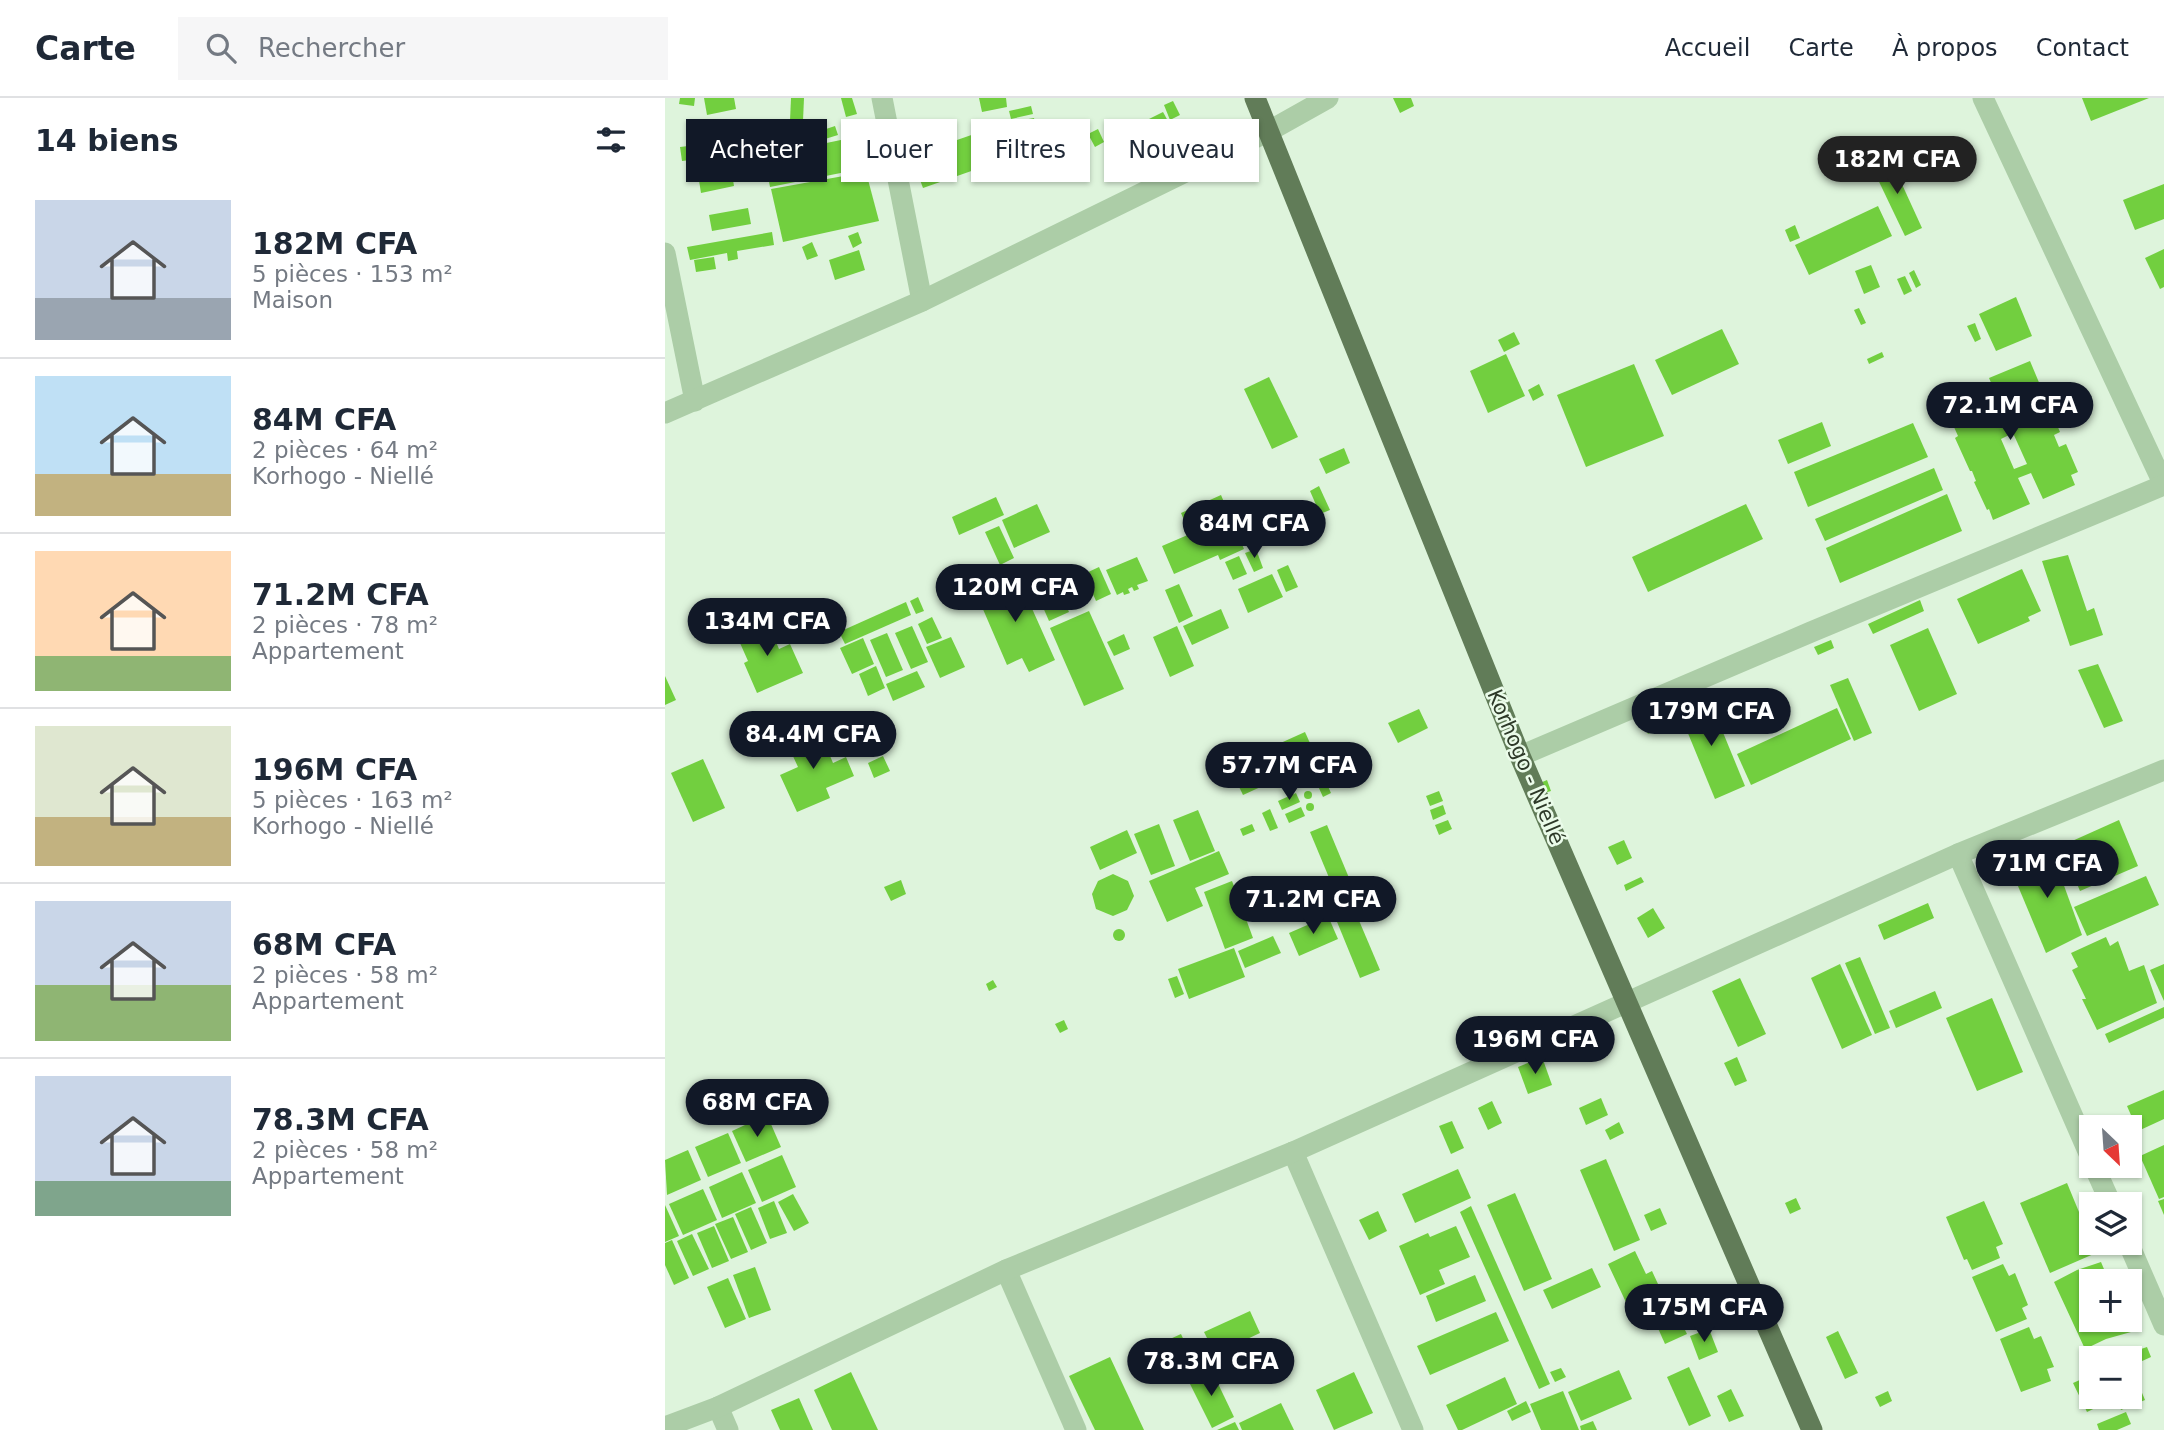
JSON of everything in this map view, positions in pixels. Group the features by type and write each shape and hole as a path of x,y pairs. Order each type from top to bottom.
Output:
{"main road":[{"name":"Korhogo - Niellé","path":"1255,98 1520,756 1812,1430"}],"street":[{"path":"882,98 922,301"},
{"path":"665,413 922,301 1269,131 1328,98"},
{"path":"1520,756 2164,485 1983,98"},
{"path":"665,253 695,401"},
{"path":"665,1427 718,1407 1006,1270 1293,1152 1958,854 2164,770"},
{"path":"1958,854 2079,1131"},
{"path":"1293,1152 1413,1430"},
{"path":"2134,1255 2164,1325"},
{"path":"1006,1270 1076,1430"},
{"path":"718,1407 728,1430"}],"building":[{"path":"680,98 695,98 694,106 679,104"},
{"path":"704,98 734,98 736,109 707,115"},
{"path":"791,98 804,98 803,119 790,119"},
{"path":"841,98 852,98 857,114 846,117"},
{"path":"979,98 1006,98 1007,107 982,112"},
{"path":"1393,98 1411,98 1414,106 1400,113"},
{"path":"2082,98 2149,98 2091,121"},
{"path":"1173,101 1180,115 1170,119 1164,105"},
{"path":"1031,106 1033,114 1011,119 1009,111"},
{"path":"1163,112 1167,119 1149,119"},
{"path":"835,126 838,135 827,138 827,129"},
{"path":"1098,129 1104,142 1095,147 1090,133"},
{"path":"971,135 971,171 957,176 957,140"},
{"path":"841,140 841,173 827,176 827,143"},
{"path":"686,146 686,161 682,161 680,147"},
{"path":"1889,156 1922,228 1905,236 1871,165"},
{"path":"841,176 841,182 869,182 879,221 783,242 771,189 827,182 827,179"},
{"path":"699,182 733,182 734,186 701,193"},
{"path":"769,182 795,182 770,187"},
{"path":"921,182 940,182 923,188"},
{"path":"2164,184 2164,219 2135,230 2123,200"},
{"path":"1878,206 1892,236 1809,275 1795,245"},
{"path":"748,208 751,224 712,231 709,215"},
{"path":"1795,225 1800,238 1790,242 1785,230"},
{"path":"772,232 774,245 737,251 738,259 728,261 727,253 690,260 687,247"},
{"path":"858,232 862,243 853,248 848,236"},
{"path":"812,242 818,256 807,260 802,247"},
{"path":"2164,249 2164,287 2160,289 2145,258"},
{"path":"859,250 865,270 835,280 829,260"},
{"path":"714,257 716,269 696,272 694,260"},
{"path":"1871,265 1880,287 1864,294 1855,271"},
{"path":"1914,270 1921,285 1916,288 1909,273"},
{"path":"1905,276 1912,291 1904,295 1897,279"},
{"path":"2016,297 2032,336 1996,351 1979,314"},
{"path":"1859,308 1866,323 1861,325 1854,310"},
{"path":"1975,323 1981,339 1975,342 1967,326"},
{"path":"1722,329 1739,364 1672,395 1655,360"},
{"path":"1514,332 1520,344 1504,352 1498,340"},
{"path":"1882,352 1884,357 1869,364 1867,359"},
{"path":"1506,354 1525,396 1488,413 1470,371"},
{"path":"2030,361 2043,392 2038,395 2043,407 2048,404 2060,432 2054,435 2059,447 2066,444 2078,472 2071,475 2075,485 2043,499 2031,473 2018,478 2030,504 1993,520 1955,438 1958,436 1954,427 1951,428 1940,403 1979,386 1996,427 2008,422 1989,378","holes":["2013,433 2027,464 2014,469 2001,439"]},
{"path":"1634,364 1664,436 1586,467 1557,395"},
{"path":"1269,377 1298,437 1272,449 1244,389"},
{"path":"1539,384 1544,395 1533,401 1528,390"},
{"path":"1822,422 1831,446 1788,464 1778,440"},
{"path":"1913,423 1928,457 1808,507 1794,472"},
{"path":"1344,448 1350,463 1326,474 1319,459"},
{"path":"1934,468 1943,490 1825,541 1815,519"},
{"path":"1319,486 1330,510 1320,514 1310,491"},
{"path":"1947,494 1962,531 1840,583 1826,548"},
{"path":"1221,495 1244,549 1220,560 1218,555 1174,574 1162,546 1190,534 1181,513"},
{"path":"996,497 1004,515 959,535 952,517"},
{"path":"1037,504 1050,532 1014,548 1002,520"},
{"path":"1746,504 1763,539 1648,592 1632,557"},
{"path":"999,526 1014,558 1000,565 985,532"},
{"path":"1256,549 1263,568 1254,572 1245,553"},
{"path":"2068,555 2087,611 2094,608 2103,635 2070,646 2042,561"},
{"path":"1239,556 1247,574 1233,580 1225,562"},
{"path":"1137,557 1148,581 1137,585 1139,589 1134,591 1132,587 1128,589 1130,593 1117,595 1106,570"},
{"path":"1288,565 1298,587 1286,592 1277,570"},
{"path":"1099,567 1111,594 1096,601 1084,574"},
{"path":"2022,569 2041,611 2028,617 2030,621 1978,644 1957,599"},
{"path":"1053,573 1069,612 1049,621 1032,582"},
{"path":"1272,574 1283,597 1248,613 1238,589"},
{"path":"1017,575 1055,660 1029,672 1022,658 1007,665 976,593"},
{"path":"1179,584 1193,616 1179,623 1165,590"},
{"path":"918,597 924,611 916,614 910,601"},
{"path":"1920,600 1924,611 1873,634 1868,624"},
{"path":"906,602 911,615 845,644 839,632"},
{"path":"1221,609 1229,628 1192,645 1183,626"},
{"path":"1089,611 1124,689 1084,706 1050,628"},
{"path":"932,617 942,638 927,644 918,624"},
{"path":"767,621 779,649 790,644 803,673 757,693 744,663 748,661 736,634"},
{"path":"912,626 928,662 911,669 895,633"},
{"path":"1177,626 1194,666 1170,677 1153,637"},
{"path":"1928,628 1957,694 1919,711 1890,645"},
{"path":"887,633 903,670 886,677 870,640"},
{"path":"1124,634 1130,649 1114,656 1107,642"},
{"path":"951,637 965,667 940,678 926,647"},
{"path":"863,638 874,664 852,674 840,648"},
{"path":"1831,640 1834,648 1818,655 1814,647"},
{"path":"2098,664 2123,721 2104,728 2078,670"},
{"path":"876,666 885,688 868,696 859,674"},
{"path":"917,671 925,687 893,701 886,684"},
{"path":"665,676 676,700 665,705"},
{"path":"1848,678 1872,733 1854,741 1830,685"},
{"path":"1708,696 1745,786 1715,799 1678,709"},
{"path":"1837,708 1851,739 1751,785 1737,754"},
{"path":"1419,709 1428,728 1398,743 1388,723"},
{"path":"1671,709 1677,721 1648,734 1642,723"},
{"path":"818,727 833,763 846,757 854,776 826,788 830,798 797,812 780,775 798,767 786,741"},
{"path":"1305,732 1318,761 1243,795 1229,766"},
{"path":"883,756 890,771 874,778 868,763"},
{"path":"703,759 725,808 693,822 671,773"},
{"path":"1547,780 1551,791 1544,793 1540,783"},
{"path":"1326,782 1331,793 1323,797 1318,786"},
{"path":"1308,791 1312,795 1308,799 1304,795"},
{"path":"1439,791 1443,801 1430,806 1426,796"},
{"path":"1296,793 1300,802 1282,810 1278,801"},
{"path":"1310,803 1314,807 1310,811 1306,807"},
{"path":"1443,805 1446,814 1433,820 1430,810"},
{"path":"1301,807 1305,816 1289,823 1285,814"},
{"path":"1270,809 1278,828 1270,831 1262,813"},
{"path":"1198,810 1215,851 1190,861 1173,820"},
{"path":"1448,820 1452,829 1439,835 1435,825"},
{"path":"2119,820 2138,866 2080,891 2061,846"},
{"path":"1159,824 1175,866 1151,875 1134,834"},
{"path":"1252,824 1255,831 1243,836 1240,829"},
{"path":"1327,825 1352,885 1335,892 1310,832"},
{"path":"1127,830 1137,853 1100,870 1090,847"},
{"path":"1624,840 1632,858 1617,865 1608,847"},
{"path":"2051,850 2082,935 2046,953 2010,867"},
{"path":"1219,851 1229,874 1195,888 1203,906 1167,922 1149,881"},
{"path":"1113,874 1128,881 1134,896 1127,910 1113,916 1096,909 1092,894 1098,881"},
{"path":"2146,876 2159,905 2087,936 2074,907"},
{"path":"1641,877 1644,882 1626,891 1624,885"},
{"path":"901,880 906,894 891,901 884,887"},
{"path":"1232,881 1253,938 1225,949 1204,892"},
{"path":"1928,903 1934,918 1884,940 1878,925"},
{"path":"1352,904 1380,970 1360,978 1333,912"},
{"path":"1653,908 1665,928 1648,938 1637,918"},
{"path":"1328,916 1338,939 1299,956 1289,933"},
{"path":"1119,929 1125,935 1119,941 1113,935"},
{"path":"1273,936 1281,953 1245,968 1238,951"},
{"path":"2106,937 2110,946 2118,941 2129,971 2144,965 2157,1003 2097,1030 2072,970 2078,967 2071,953"},
{"path":"1234,948 1245,977 1189,999 1178,969"},
{"path":"1860,957 1890,1028 1875,1034 1845,963"},
{"path":"1840,964 1872,1035 1842,1049 1811,978"},
{"path":"2164,964 2164,1001 2150,970"},
{"path":"1177,976 1184,994 1175,998 1168,979"},
{"path":"1740,978 1766,1034 1738,1047 1712,991"},
{"path":"993,980 997,987 989,991 986,984"},
{"path":"1935,991 1942,1008 1896,1028 1889,1011"},
{"path":"1992,998 2023,1072 1977,1091 1946,1018"},
{"path":"2164,1007 2164,1018 2109,1043 2105,1034"},
{"path":"1064,1020 1068,1029 1060,1033 1055,1024"},
{"path":"1542,1057 1552,1085 1528,1094 1518,1067"},
{"path":"1737,1057 1747,1081 1735,1086 1724,1063"},
{"path":"2164,1090 2164,1119 2142,1129 2142,1115 2131,1115 2127,1106"},
{"path":"1601,1098 1608,1115 1586,1125 1579,1108"},
{"path":"1492,1101 1502,1123 1488,1130 1478,1108"},
{"path":"767,1115 781,1147 746,1162 732,1131"},
{"path":"1452,1121 1464,1148 1451,1154 1439,1126"},
{"path":"1619,1122 1624,1133 1610,1140 1605,1130"},
{"path":"728,1133 741,1163 708,1177 695,1147"},
{"path":"2164,1145 2164,1197 2159,1199 2142,1155"},
{"path":"688,1150 701,1180 667,1195 665,1160"},
{"path":"782,1155 796,1187 762,1202 748,1170"},
{"path":"1606,1159 1640,1240 1614,1251 1580,1170"},
{"path":"1458,1169 1471,1198 1415,1223 1402,1194"},
{"path":"742,1172 756,1203 722,1218 709,1187"},
{"path":"2067,1183 2079,1212 2079,1255 2091,1255 2050,1273 2020,1203"},
{"path":"703,1189 717,1220 683,1235 669,1204"},
{"path":"1515,1193 1552,1279 1524,1291 1487,1205"},
{"path":"793,1194 809,1223 794,1231 778,1202"},
{"path":"1796,1198 1801,1209 1790,1214 1785,1203"},
{"path":"2164,1199 2164,1215 2158,1201"},
{"path":"774,1201 787,1233 770,1239 758,1208"},
{"path":"1984,1201 2003,1244 1996,1247 2000,1258 1972,1270 1967,1259 1964,1260 1946,1217"},
{"path":"665,1205 679,1236 665,1242"},
{"path":"1471,1206 1550,1384 1539,1389 1460,1212"},
{"path":"751,1207 767,1243 751,1250 735,1214"},
{"path":"1660,1208 1667,1224 1651,1231 1644,1215"},
{"path":"1378,1211 1387,1231 1369,1240 1359,1220"},
{"path":"733,1217 748,1252 731,1259 715,1224"},
{"path":"714,1226 729,1261 712,1268 697,1233"},
{"path":"1456,1226 1470,1257 1439,1270 1445,1284 1420,1295 1399,1246 1428,1233 1430,1237"},
{"path":"692,1234 709,1269 693,1276 677,1241"},
{"path":"672,1240 689,1278 674,1285 665,1265 665,1243"},
{"path":"1635,1251 1646,1274 1652,1271 1664,1297 1631,1313 1608,1264"},
{"path":"2101,1262 2104,1269 2080,1269"},
{"path":"2003,1264 2009,1276 2015,1273 2028,1305 2022,1308 2027,1319 1996,1332 1972,1277"},
{"path":"755,1267 771,1310 749,1318 733,1275"},
{"path":"1592,1268 1601,1287 1552,1309 1543,1290"},
{"path":"2079,1269 2079,1332 2131,1332 2091,1346 2084,1346 2054,1282"},
{"path":"1475,1275 1486,1301 1436,1322 1426,1296"},
{"path":"728,1278 746,1319 725,1328 707,1287"},
{"path":"1674,1308 1687,1334 1665,1344 1653,1317"},
{"path":"1250,1311 1260,1333 1215,1354 1204,1332"},
{"path":"1496,1312 1509,1341 1430,1375 1417,1346"},
{"path":"2029,1327 2034,1339 2041,1336 2054,1367 2047,1369 2051,1381 2021,1392 2000,1339"},
{"path":"1709,1329 1718,1352 1699,1360 1690,1336"},
{"path":"1838,1331 1858,1373 1845,1379 1826,1337"},
{"path":"1181,1334 1187,1347 1166,1357 1159,1344"},
{"path":"2147,1347 2151,1357 2142,1361 2142,1349"},
{"path":"1145,1349 1151,1359 1134,1365 1130,1355"},
{"path":"1110,1357 1144,1430 1095,1430 1069,1376"},
{"path":"1689,1367 1711,1416 1689,1426 1667,1377"},
{"path":"1561,1368 1566,1377 1555,1382 1550,1372"},
{"path":"1211,1369 1234,1417 1212,1428 1188,1380"},
{"path":"1619,1370 1632,1399 1581,1421 1568,1392"},
{"path":"851,1372 878,1430 832,1430 814,1390"},
{"path":"1354,1372 1373,1413 1334,1430 1316,1390"},
{"path":"1505,1377 1517,1404 1458,1430 1446,1405"},
{"path":"2079,1380 2079,1395 2073,1383"},
{"path":"1731,1389 1744,1416 1729,1422 1717,1396"},
{"path":"1563,1391 1579,1430 1541,1430 1530,1404"},
{"path":"1888,1391 1892,1401 1880,1407 1875,1397"},
{"path":"799,1398 813,1430 780,1430 771,1410"},
{"path":"1526,1401 1531,1412 1512,1421 1507,1411"},
{"path":"1281,1403 1294,1430 1242,1430 1239,1423"},
{"path":"2126,1412 2131,1424 2117,1430 2099,1430 2097,1424"},
{"path":"1593,1421 1597,1430 1581,1430 1580,1426"},
{"path":"1235,1422 1239,1430 1217,1430"}]}
